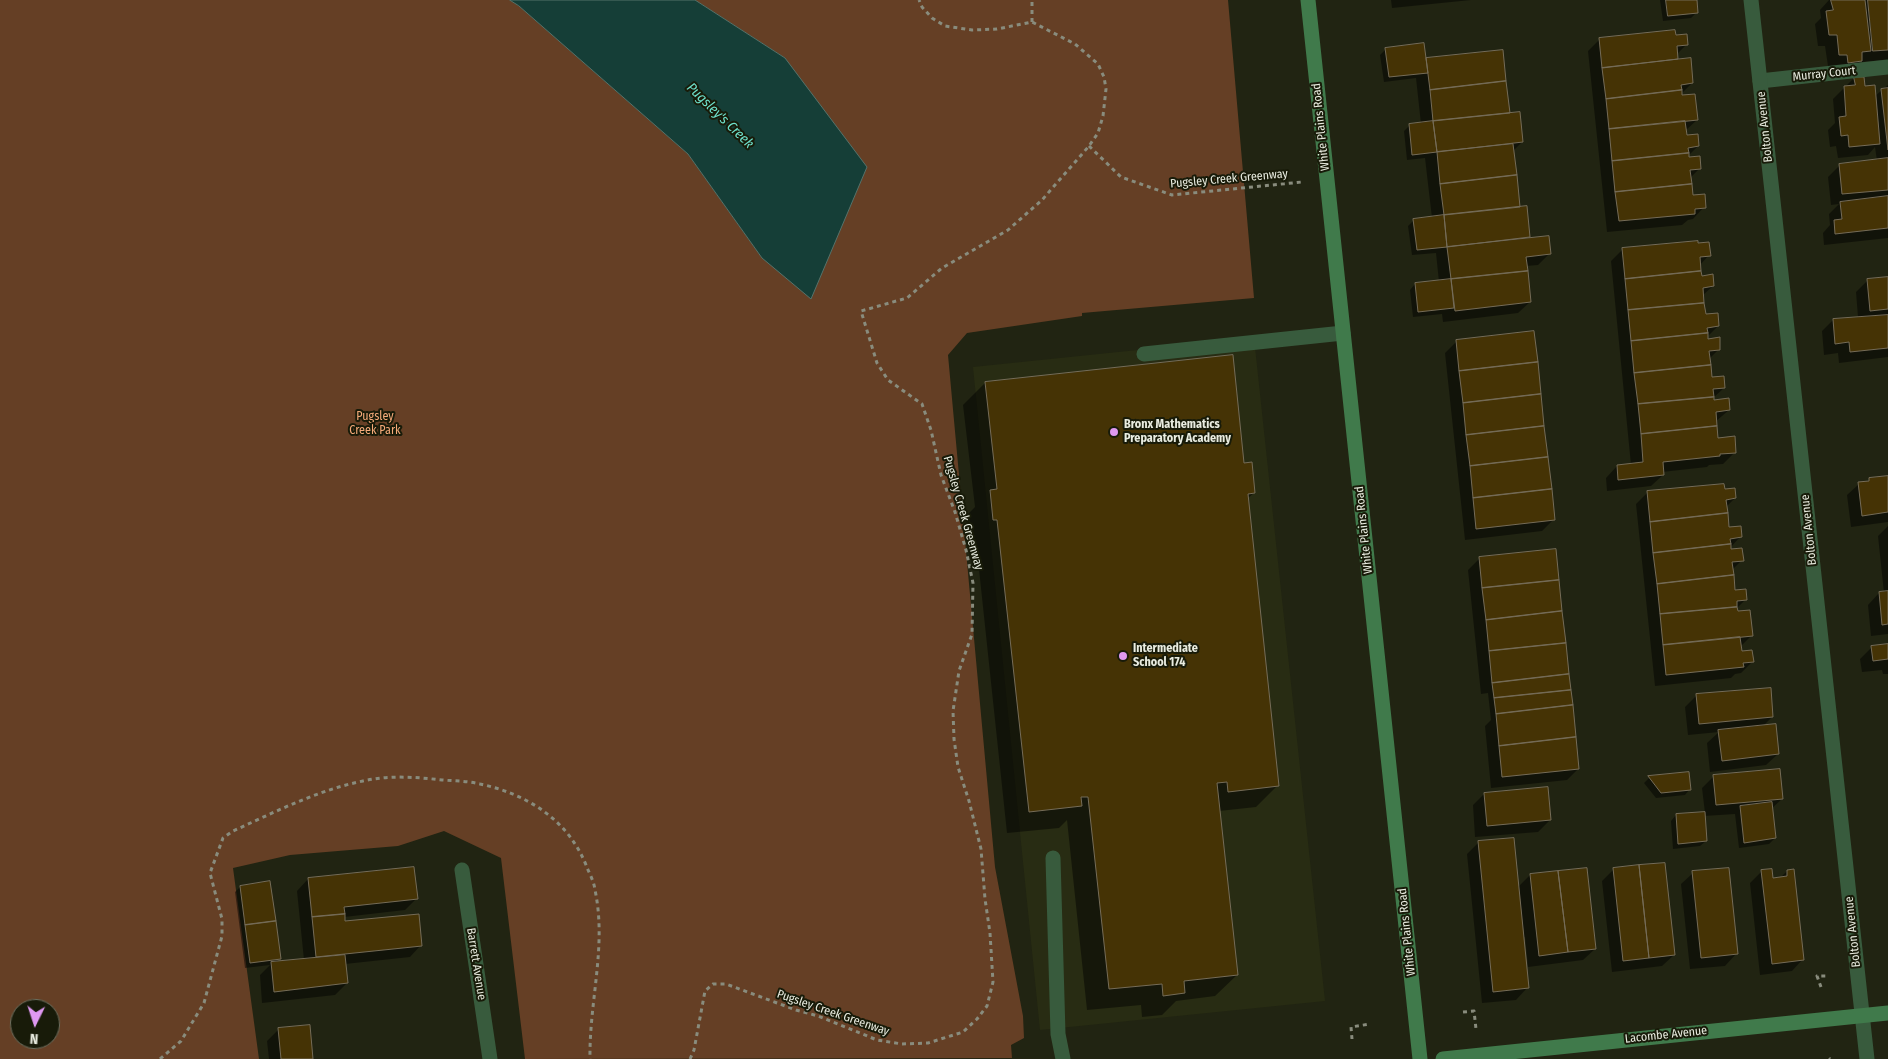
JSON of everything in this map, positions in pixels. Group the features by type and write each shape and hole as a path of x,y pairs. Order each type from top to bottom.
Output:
{"main road":[{"name":"White Plains Road","path":"1308,0 1420,1059"},
{"name":"Lacombe Avenue","path":"1443,1059 1888,1013"}],"street":[{"name":"Bolton Avenue","path":"1751,0 1866,1059"},
{"name":"Murray Court","path":"1760,81 1888,67"},
{"path":"1144,354 1343,333"},
{"path":"1053,858 1058,1034 1063,1059"},
{"name":"Barrett Avenue","path":"462,870 490,1059"}],"path":[{"path":"919,0 922,7 932,18 945,26 957,29 997,29 1032,22 1032,0"},
{"name":"Pugsley Creek Greenway","path":"690,1059 694,1050 705,991 713,984 726,984 796,1010 818,1016 877,1040 902,1044 928,1043 963,1032 987,1006 993,982 981,850 970,801 958,767 953,711 959,671 972,634 973,583 966,550 955,512 941,475 931,430 922,404 888,380 877,363 861,312 907,298 942,268 1008,230 1042,200 1098,133 1103,116 1106,89 1098,64 1075,44 1032,22"},
{"name":"Pugsley Creek Greenway","path":"1089,146 1121,177 1172,195 1262,184 1327,180"},
{"path":"160,1059 181,1041 192,1025 204,1003 212,978 222,936 222,919 210,872 223,838 240,827 326,791 364,780 396,777 480,784 524,798 553,817 579,849 595,888 599,926 598,963 592,1014 590,1059"},
{"path":"1821,988 1817,976 1827,976"},
{"path":"1463,1012 1474,1011 1476,1029"},
{"path":"1352,1039 1351,1027 1370,1024"}],"shaded area":[{"path":"1254,338 1325,1001 1040,1030 973,367"}],"green space":[{"name":"Pugsley Creek Park","path":"0,0 510,0 688,154 762,258 785,58 695,0 1228,0 1254,298 1082,313 1082,316 967,333 948,355 995,867 1023,1016 1024,1038 1011,1045 1012,1058 525,1059 501,858 444,831 398,846 290,855 233,868 259,1059 0,1059"}],"water":[{"name":"Pugsley's Creek","path":"510,0 695,0 785,58 867,167 811,299 762,258 688,154"}],"building":[{"path":"1666,0 1697,0 1698,13 1668,16"},
{"path":"1831,0 1865,0 1871,51 1862,52 1862,61 1848,63 1847,55 1839,55 1837,35 1829,35 1826,11 1833,10"},
{"path":"1868,0 1888,0 1888,50 1873,51"},
{"path":"1675,30 1676,35 1687,34 1688,45 1677,46 1678,59 1602,68 1599,38"},
{"path":"1424,43 1428,73 1389,77 1385,48"},
{"path":"1503,50 1506,81 1430,90 1426,58"},
{"path":"1691,58 1693,83 1681,85 1682,90 1606,99 1602,68"},
{"path":"1854,77 1864,77 1865,86 1875,85 1880,144 1849,147 1848,135 1841,136 1839,117 1846,116 1844,86 1855,85"},
{"path":"1506,81 1510,113 1433,121 1430,90"},
{"path":"1888,88 1888,150 1881,89"},
{"path":"1682,90 1682,95 1695,94 1698,120 1609,129 1606,99"},
{"path":"1520,112 1523,142 1437,152 1433,121"},
{"path":"1433,121 1437,152 1412,155 1409,124"},
{"path":"1685,121 1687,135 1698,134 1699,146 1688,148 1689,153 1612,161 1609,129"},
{"path":"1513,144 1517,175 1440,184 1437,152"},
{"path":"1689,153 1689,157 1700,156 1701,169 1690,170 1692,184 1615,192 1612,161"},
{"path":"1888,158 1888,190 1842,194 1839,164"},
{"path":"1517,175 1520,207 1444,215 1440,184"},
{"path":"1692,184 1693,195 1705,194 1706,208 1695,209 1695,214 1619,221 1615,192"},
{"path":"1888,196 1888,228 1835,234 1834,220 1842,219 1840,202"},
{"path":"1527,206 1530,237 1447,247 1444,215"},
{"path":"1444,215 1447,247 1417,250 1413,219"},
{"path":"1549,236 1551,254 1526,257 1528,271 1451,279 1447,247"},
{"path":"1698,241 1698,243 1709,242 1711,256 1700,257 1701,271 1625,279 1622,248"},
{"path":"1528,271 1531,302 1455,311 1451,279"},
{"path":"1701,271 1702,276 1713,274 1714,286 1703,288 1704,303 1628,310 1625,279"},
{"path":"1888,277 1888,309 1870,311 1867,279"},
{"path":"1451,279 1454,308 1418,312 1415,283"},
{"path":"1704,303 1706,314 1718,313 1719,326 1707,328 1708,333 1631,341 1628,310"},
{"path":"1888,315 1888,348 1850,352 1849,342 1835,344 1833,319"},
{"path":"1534,331 1538,362 1459,371 1456,340"},
{"path":"1708,333 1708,339 1720,337 1720,350 1709,351 1711,365 1634,373 1631,341"},
{"path":"1233,355 1244,463 1252,462 1255,493 1248,494 1279,786 1228,792 1227,782 1217,783 1238,975 1184,981 1185,993 1163,996 1162,984 1109,989 1088,797 1081,797 1082,806 1029,812 997,520 993,520 990,490 997,489 985,382"},
{"path":"1538,362 1541,394 1463,403 1459,371"},
{"path":"1711,365 1712,377 1724,376 1725,388 1713,389 1714,397 1638,404 1634,373"},
{"path":"1541,394 1544,426 1466,435 1463,403"},
{"path":"1714,397 1714,400 1729,398 1730,410 1716,412 1717,426 1641,434 1638,404"},
{"path":"1544,426 1548,457 1470,466 1466,435"},
{"path":"1717,426 1718,438 1735,436 1736,453 1663,462 1664,475 1618,480 1617,465 1643,462 1641,434"},
{"path":"1548,457 1552,489 1473,498 1470,466"},
{"path":"1888,476 1888,512 1862,516 1858,482 1869,481 1869,478"},
{"path":"1724,484 1725,489 1735,488 1736,498 1726,500 1728,513 1650,522 1647,491"},
{"path":"1552,489 1555,520 1476,529 1473,498"},
{"path":"1728,513 1729,527 1741,526 1742,537 1730,539 1731,544 1653,553 1650,522"},
{"path":"1731,544 1731,549 1742,548 1744,561 1732,562 1734,575 1657,584 1653,553"},
{"path":"1556,549 1559,580 1482,588 1479,557"},
{"path":"1734,575 1735,590 1746,589 1747,600 1737,601 1737,607 1660,614 1657,584"},
{"path":"1559,580 1562,611 1486,620 1482,588"},
{"path":"1888,591 1888,624 1882,625 1879,592"},
{"path":"1737,607 1738,611 1750,610 1753,636 1663,645 1660,614"},
{"path":"1562,611 1566,643 1489,651 1486,620"},
{"path":"1740,637 1742,651 1752,650 1754,662 1743,663 1744,667 1666,675 1663,645"},
{"path":"1566,643 1569,674 1492,683 1489,651"},
{"path":"1888,644 1888,659 1873,661 1871,646"},
{"path":"1569,674 1571,690 1494,698 1492,683"},
{"path":"1771,688 1773,717 1699,724 1696,694"},
{"path":"1571,690 1573,705 1496,714 1494,698"},
{"path":"1573,705 1576,737 1499,746 1496,714"},
{"path":"1776,724 1779,754 1722,761 1718,730"},
{"path":"1576,737 1579,769 1502,777 1499,746"},
{"path":"1780,769 1783,799 1716,805 1713,775"},
{"path":"1689,772 1691,790 1661,793 1648,776"},
{"path":"1548,787 1551,820 1487,826 1484,793"},
{"path":"1772,802 1776,838 1744,843 1740,806"},
{"path":"1705,812 1707,841 1678,844 1676,814"},
{"path":"1514,838 1529,988 1493,992 1478,841"},
{"path":"1665,863 1675,955 1649,958 1639,865"},
{"path":"1639,865 1649,958 1623,961 1613,868"},
{"path":"414,867 418,899 344,907 345,914 312,917 308,878"},
{"path":"1587,868 1596,949 1568,952 1558,871"},
{"path":"1729,868 1738,954 1701,958 1692,871"},
{"path":"1772,869 1773,878 1787,876 1787,870 1794,869 1804,960 1772,964 1761,870"},
{"path":"1558,871 1568,952 1539,956 1530,874"},
{"path":"270,881 276,921 245,925 240,886"},
{"path":"345,914 345,921 419,914 422,946 316,957 312,917"},
{"path":"276,921 281,959 250,963 245,925"},
{"path":"345,955 348,983 274,992 271,962"},
{"path":"310,1025 313,1059 281,1059 278,1028"}],"place":[{"name":"Bronx Mathematics Preparatory Academy","path":"1114,432"},
{"name":"Intermediate School 174","path":"1123,656"}]}
